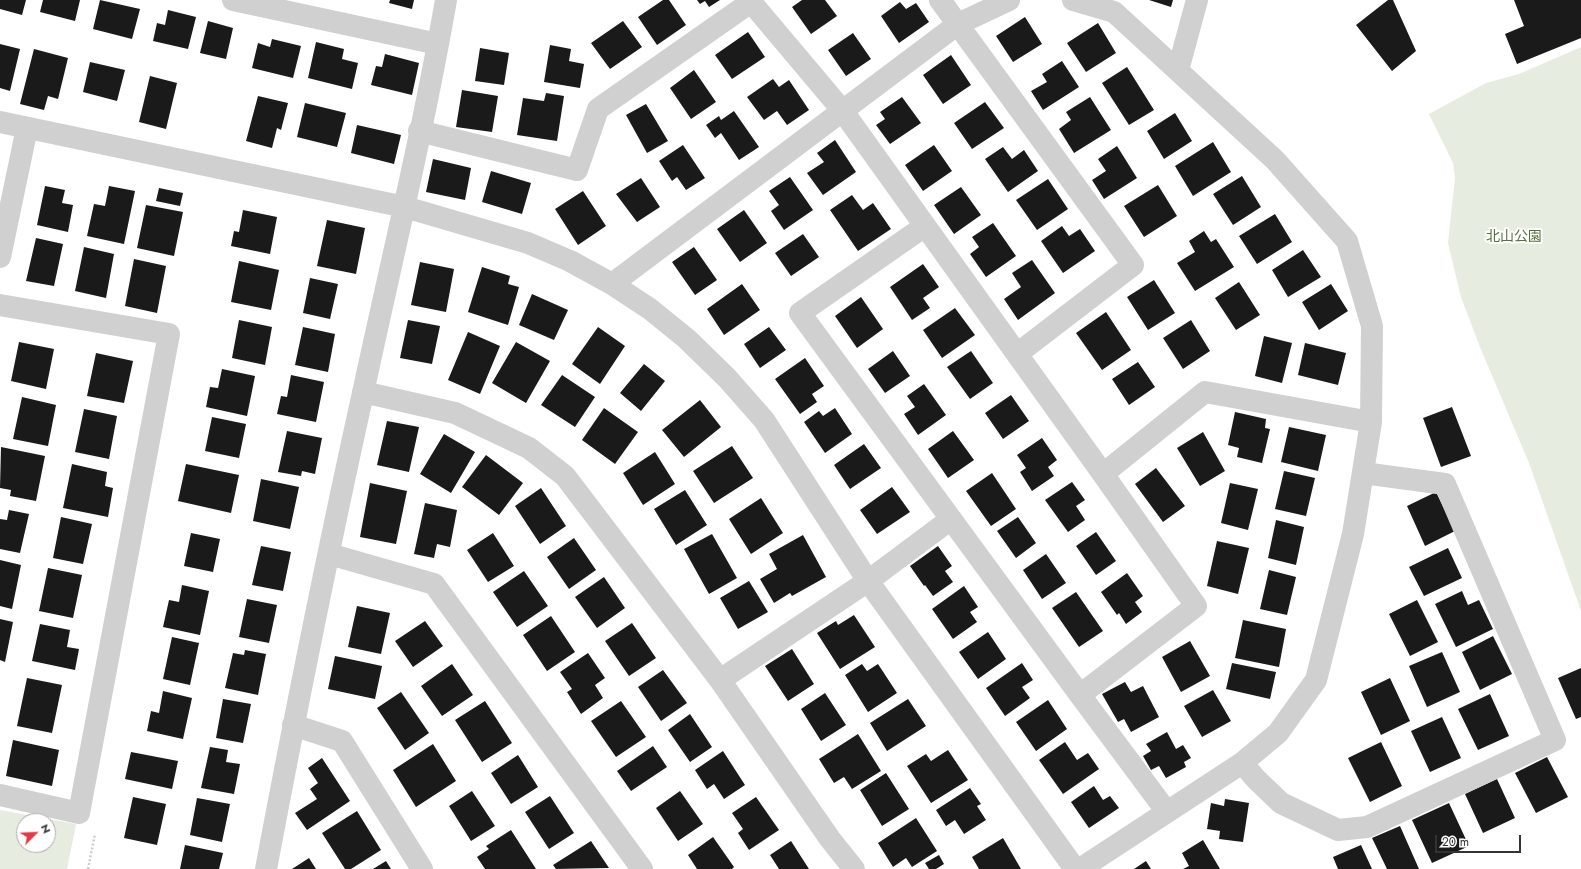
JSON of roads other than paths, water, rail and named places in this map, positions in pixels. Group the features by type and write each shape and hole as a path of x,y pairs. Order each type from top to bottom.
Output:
{"street":[{"path":"233,0 438,44"},
{"path":"266,869 293,725 363,392 405,207 446,0"},
{"path":"940,0 1133,265 1017,354"},
{"path":"612,284 958,24 1009,0"},
{"path":"1073,0 1114,12 1275,160 1347,241 1372,326 1371,422 1363,473 1353,534 1316,680 1278,733 1242,763 1080,869"},
{"path":"1178,70 1197,0"},
{"path":"419,131 577,170 598,109 751,2 842,110 1196,606 1080,695"},
{"path":"0,122 405,207 528,243 570,261 612,284 650,309 687,339 728,378 764,420 868,581 1076,869"},
{"path":"0,257 27,128"},
{"path":"925,226 800,313 1167,812"},
{"path":"0,305 169,334 79,813 0,795"},
{"path":"363,392 455,413 529,448 565,476 720,680 830,839 854,869"},
{"path":"1103,474 1205,392 1371,422"},
{"path":"1242,763 1256,780 1281,803 1338,830 1367,827 1555,740 1445,484 1363,473"},
{"path":"720,680 868,581 951,519"},
{"path":"329,554 434,584 642,869"},
{"path":"293,725 342,741 422,869"}],"park label":[{"name":"北山公園","path":"1514,238"}]}
